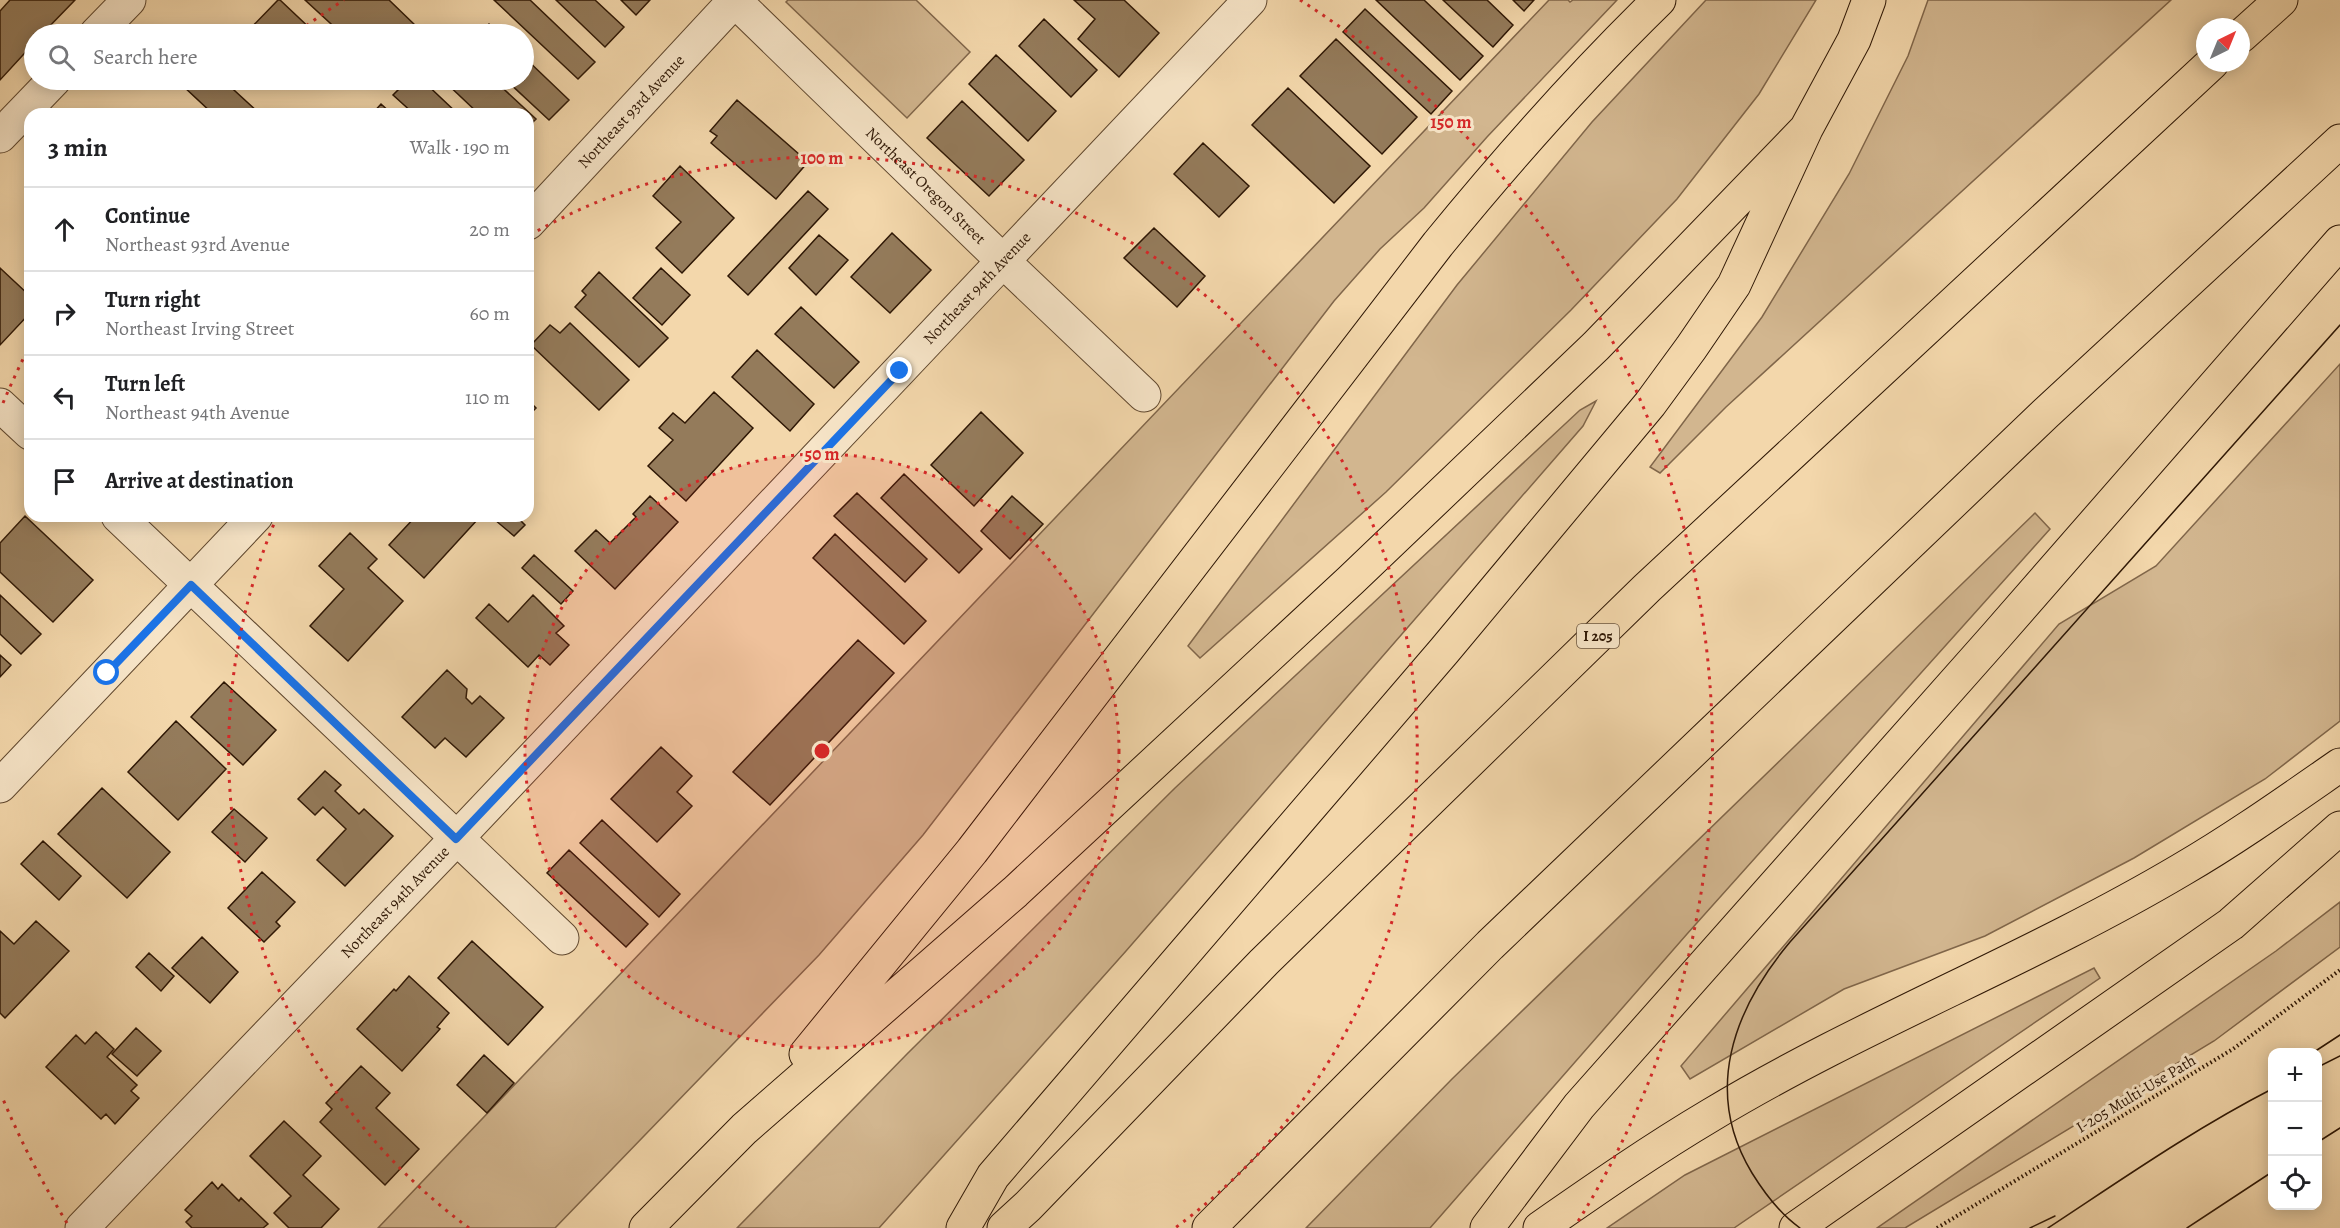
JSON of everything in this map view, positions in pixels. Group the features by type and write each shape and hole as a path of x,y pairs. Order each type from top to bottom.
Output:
{"highway":[{"path":"744,1129 972,851 1468,207 1559,101 1659,0"},
{"path":"963,1228 993,1176 1444,651 1650,404 1734,285 1806,129 1854,40 1869,0"},
{"path":"2250,28 2281,0"},
{"name":"I 205","path":"1004,1228 1264,962 1647,588 2202,72"},
{"path":"646,1228 744,1129 1015,892 1351,580 1596,346 1806,129"},
{"path":"1209,1228 1490,945 2045,414 2340,141"},
{"path":"1487,1228 1579,1106 1995,637 2340,242"},
{"path":"1540,1228 1634,1163 1712,1114 1842,1044 2161,881 2269,814 2340,765"},
{"path":"1796,1228 2231,924 2340,828"}],"street":[{"path":"106,24 129,0"},
{"name":"Northeast Oregon Street","path":"734,0 1144,395"},
{"name":"Northeast 93rd Avenue","path":"534,217 734,0"},
{"name":"Northeast 94th Avenue","path":"82,1228 456,839 1250,0"},
{"path":"27,108 44,90"},
{"path":"0,136 24,111"},
{"path":"0,405 24,427"},
{"path":"124,522 562,938"},
{"path":"0,786 250,522"}],"path":[{"name":"I-205 Multi-Use Path","path":"1937,1228 2233,1049 2340,970"}],"shaded area":[{"path":"788,0 916,0 970,52 907,118 786,2"},
{"path":"1549,0 1568,0 1570,2 1573,0 1617,0 1487,137 1424,208 1380,249 1334,301 923,835 819,955 555,1228 378,1228"},
{"path":"1706,0 1816,0 1759,94 1677,199 1571,310 1386,492 1200,658 1188,646 1457,285 1592,122"},
{"path":"1928,0 2171,0 1726,407 1660,473 1650,467 1762,317 1849,174 1908,56"},
{"path":"2340,364 2340,721 2265,779 2134,858 1985,936 1844,989 1690,1079 1681,1066 2059,624 2156,566"},
{"path":"1596,401 1583,426 1126,951 879,1228 737,1228 907,1054 1175,788 1580,410"},
{"path":"2035,513 2050,529 1687,934 1430,1228 1306,1228 1452,1079"},
{"path":"2340,902 2340,947 2214,1041 1905,1228 1877,1228 2276,951"},
{"path":"2094,968 2100,978 1734,1228 1607,1228 1685,1175"}],"building":[{"path":"10,0 75,0 52,24 24,24 24,54 0,80 0,11"},
{"path":"280,0 305,24 255,24"},
{"path":"305,0 389,0 414,24 331,24"},
{"path":"494,0 530,0 595,62 578,79 534,38 534,24 520,24"},
{"path":"556,0 595,0 624,27 605,47"},
{"path":"621,0 650,0 636,15"},
{"path":"1074,0 1124,0 1159,33 1119,77 1078,39 1095,19"},
{"path":"1376,0 1424,0 1483,56 1460,80"},
{"path":"1443,0 1487,0 1513,25 1493,47"},
{"path":"1513,0 1534,0 1524,11"},
{"path":"1365,9 1452,91 1431,114 1343,32"},
{"path":"1044,19 1097,70 1071,97 1019,46"},
{"path":"1336,39 1417,117 1382,154 1300,76"},
{"path":"996,55 1056,111 1028,141 969,84"},
{"path":"534,67 569,100 549,120 517,90 534,90"},
{"path":"1288,88 1370,166 1334,203 1252,125"},
{"path":"187,90 234,90 253,108 207,108"},
{"path":"398,90 433,90 452,108 407,108 393,95"},
{"path":"454,90 505,90 524,108 473,108"},
{"path":"737,100 808,162 776,199 711,143 717,136 710,131"},
{"path":"962,101 1024,160 989,196 927,138"},
{"path":"1203,143 1249,186 1219,217 1174,174"},
{"path":"680,166 734,218 682,273 656,248 681,222 653,196"},
{"path":"808,191 828,209 748,295 728,276"},
{"path":"1154,228 1205,276 1177,307 1124,258"},
{"path":"892,233 931,270 890,313 851,277"},
{"path":"819,235 848,260 816,295 789,268"},
{"path":"0,268 24,290 24,319 0,345"},
{"path":"661,268 690,295 662,325 633,298"},
{"path":"599,272 668,338 639,367 575,307 586,295 582,291"},
{"path":"801,307 859,362 834,388 775,334"},
{"path":"570,323 629,380 599,410 534,348 534,342 550,325 560,333"},
{"path":"757,350 814,404 790,431 732,377"},
{"path":"714,392 753,428 686,501 648,466 673,440 659,428 673,413 685,423"},
{"path":"981,412 1023,453 974,506 931,465"},
{"path":"904,474 982,549 959,573 881,498"},
{"path":"857,493 927,559 905,582 834,516"},
{"path":"650,496 678,522 615,589 575,551 596,530 610,543 636,517 633,514"},
{"path":"1012,496 1043,524 1010,559 981,531"},
{"path":"24,517 24,522 31,522 93,580 53,622 0,572 0,543"},
{"path":"410,522 475,522 424,578 389,545"},
{"path":"497,522 522,522 525,525 514,536"},
{"path":"350,533 377,559 368,568 403,601 348,661 310,626 344,589 319,566"},
{"path":"835,534 926,621 904,644 813,558"},
{"path":"534,555 573,591 561,604 522,568"},
{"path":"0,595 41,634 21,654 0,634"},
{"path":"533,595 564,626 556,633 569,645 550,665 539,655 528,667 476,618 489,604 508,622"},
{"path":"858,640 894,673 770,805 733,772"},
{"path":"0,655 11,665 0,677"},
{"path":"447,670 467,689 466,698 472,704 480,696 504,718 466,757 445,738 435,748 402,717"},
{"path":"224,682 276,730 243,765 191,717"},
{"path":"176,721 226,769 178,820 128,772"},
{"path":"661,747 692,776 677,792 692,806 657,842 611,799"},
{"path":"325,771 341,785 335,791 359,814 364,809 393,836 345,886 317,860 346,829 323,807 315,815 298,799"},
{"path":"102,788 170,852 127,898 58,834"},
{"path":"234,809 267,838 245,862 212,832"},
{"path":"602,820 680,894 659,917 580,843"},
{"path":"43,841 81,876 59,900 21,864"},
{"path":"569,850 648,924 626,947 547,873"},
{"path":"262,872 295,902 276,922 280,926 264,942 228,908"},
{"path":"36,921 69,951 5,1018 0,1013 0,931 14,944"},
{"path":"202,937 238,972 210,1003 172,968"},
{"path":"472,941 543,1007 508,1045 438,978"},
{"path":"149,953 174,976 161,991 136,967"},
{"path":"409,976 449,1013 437,1027 440,1029 402,1071 357,1029"},
{"path":"136,1028 161,1051 137,1076 112,1054"},
{"path":"96,1032 114,1049 107,1057 137,1085 131,1091 139,1098 115,1124 106,1114 101,1119 46,1067 76,1035 85,1044"},
{"path":"484,1055 514,1083 487,1113 457,1085"},
{"path":"361,1066 390,1093 376,1108 419,1149 385,1185 320,1122 332,1109 326,1103"},
{"path":"284,1121 321,1156 303,1175 339,1209 321,1228 289,1228 274,1213 291,1196 250,1156"},
{"path":"212,1182 218,1189 222,1184 239,1201 241,1198 268,1224 263,1228 192,1228 186,1222 192,1216 185,1210"}],"tram line":[{"path":"1800,1228 1773,1203 1752,1173 1737,1143 1729,1112 1727,1082 1731,1053 1740,1024 1753,995 1790,942 2340,325"},
{"path":"2320,1048 2340,1035"},
{"path":"2322,1065 2340,1056"},
{"path":"2048,1228 2186,1138 2268,1091"},
{"path":"2322,1139 2340,1128"},
{"path":"2187,1228 2268,1175"},
{"path":"2030,1228 2055,1216"}],"route":[{"path":"107,673 191,585 456,839 900,371"}]}
